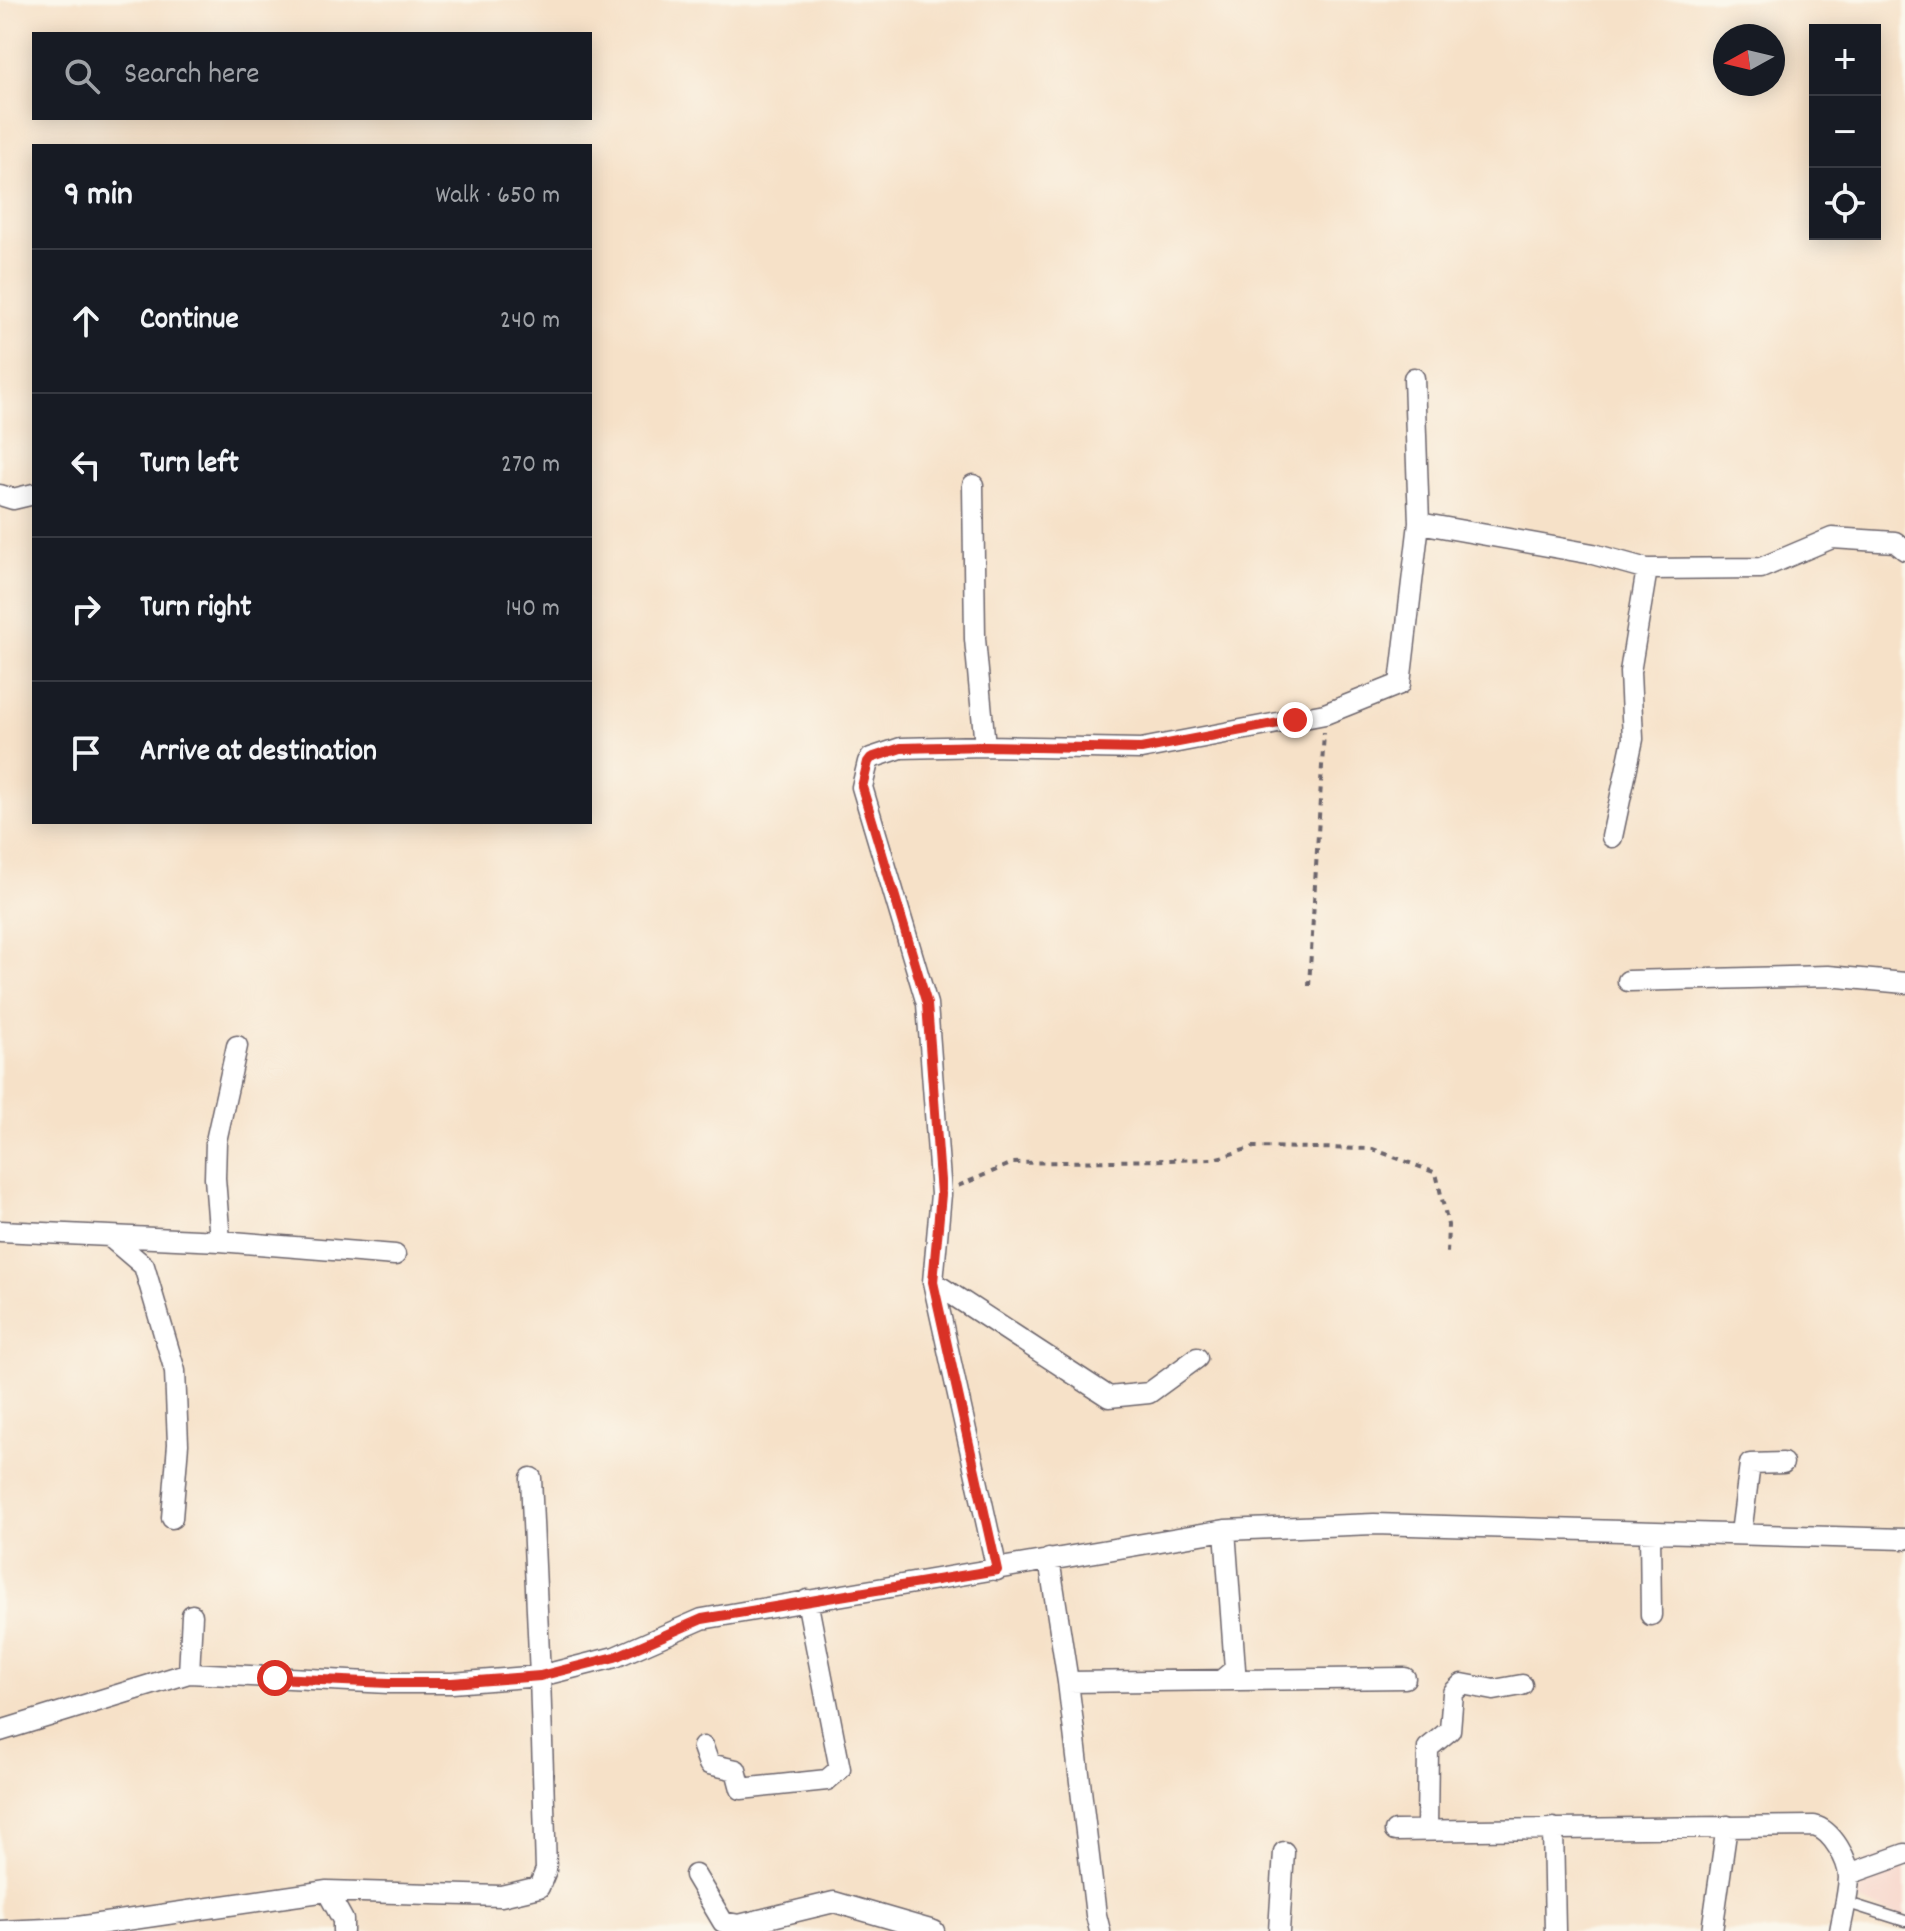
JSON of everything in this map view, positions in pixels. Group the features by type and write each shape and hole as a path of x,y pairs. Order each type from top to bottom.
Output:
{"street":[{"path":"997,1570 933,1282 941,1194 927,1004 862,787 868,762 871,758 901,748 1141,749 1325,714 1400,684 1419,523 1414,378"},
{"path":"973,485 975,639 985,746"},
{"path":"0,495 13,499 32,494"},
{"path":"1419,523 1593,554 1647,569 1761,568 1832,538 1895,542 1905,550"},
{"path":"1612,837 1633,739 1630,672 1647,569"},
{"path":"1628,981 1828,976 1905,983"},
{"path":"220,1241 215,1178 216,1141 237,1046"},
{"path":"0,1231 220,1241 395,1255"},
{"path":"110,1237 144,1266 175,1371 178,1444 172,1518"},
{"path":"933,1282 1109,1397 1149,1393 1197,1358"},
{"path":"1741,1533 1750,1464 1783,1463"},
{"path":"0,1931 71,1930 327,1891 501,1896 539,1887 546,1870 531,1478"},
{"path":"0,1731 189,1673 389,1683 452,1683 540,1676 615,1657 702,1619 1225,1530 1374,1524 1905,1539"},
{"path":"1223,1679 1235,1669 1225,1530"},
{"path":"1650,1533 1651,1615"},
{"path":"1049,1559 1100,1931"},
{"path":"703,1747 709,1764 736,1770 741,1789 827,1780 840,1769 807,1600"},
{"path":"189,1673 192,1615"},
{"path":"1068,1682 1405,1678"},
{"path":"1427,1830 1428,1748 1450,1730 1453,1693 1462,1684 1494,1690 1522,1685"},
{"path":"1395,1831 1727,1826 1824,1829 1835,1841 1849,1874 1840,1931"},
{"path":"1712,1931 1727,1826"},
{"path":"1553,1828 1555,1931"},
{"path":"1279,1931 1284,1852"},
{"path":"1849,1874 1905,1854"},
{"path":"695,1875 723,1922 739,1925 834,1902 934,1931"},
{"path":"327,1891 343,1920 343,1931"}],"lane":[{"path":"1845,1902 1905,1921"}],"path":[{"path":"1309,986 1325,714"},
{"path":"941,1194 1013,1163 1214,1159 1254,1147 1373,1149 1436,1173 1448,1225 1447,1254"}],"shaded area":[{"path":"1905,1847 1905,1918 1858,1901 1863,1862"}],"route":[{"path":"275,1678 452,1683 540,1676 615,1657 702,1619 997,1570 933,1282 941,1194 927,1004 862,787 868,762 871,758 901,748 1141,749 1295,720"}]}
